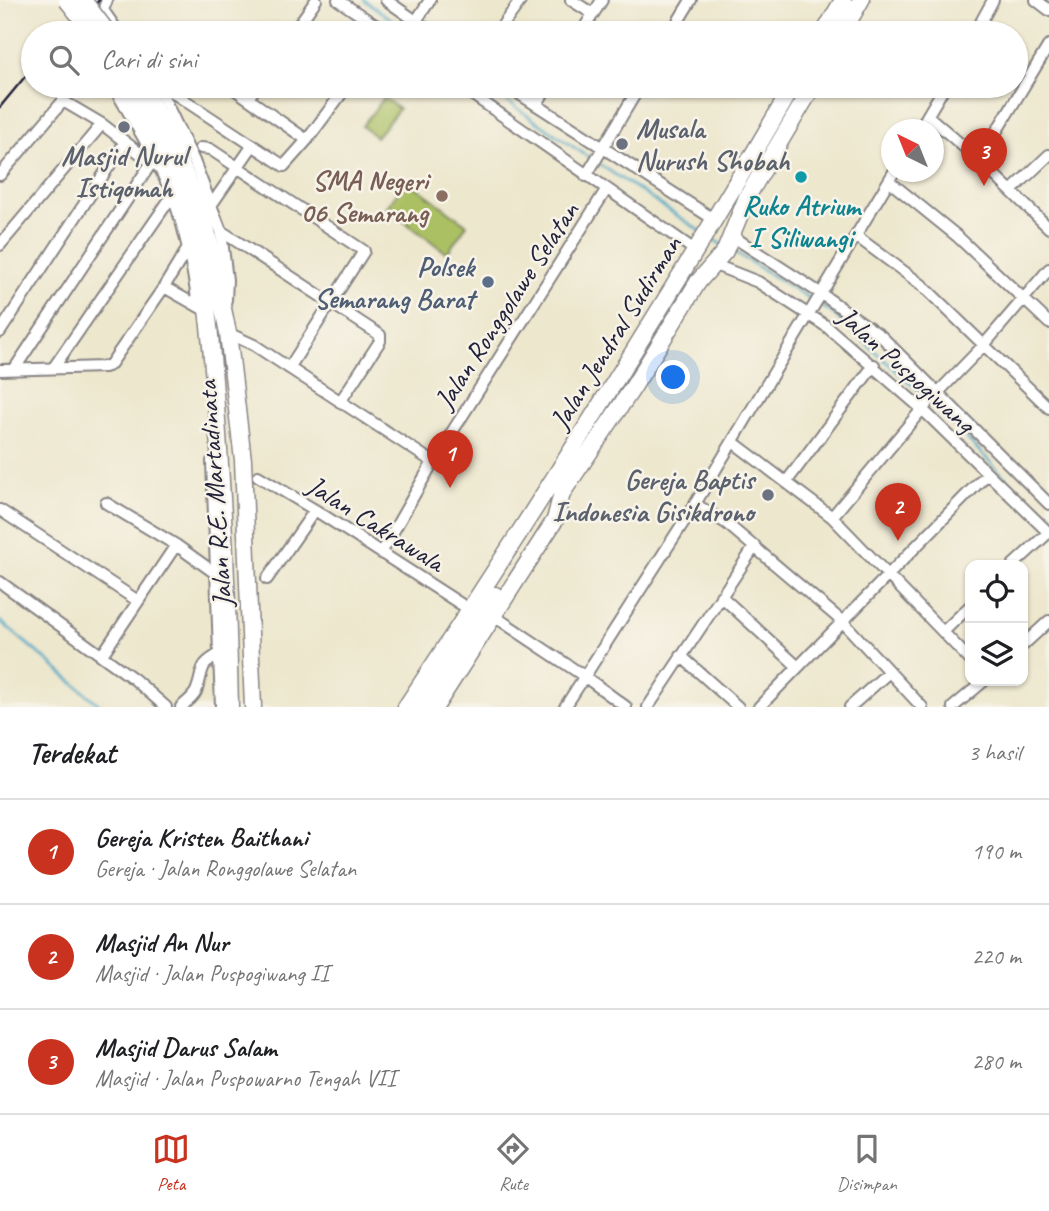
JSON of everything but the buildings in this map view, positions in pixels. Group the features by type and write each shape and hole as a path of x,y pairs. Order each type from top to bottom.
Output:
{"highway":[{"path":"67,0 84,21"},
{"path":"83,0 99,21"},
{"path":"849,21 861,0"},
{"path":"830,21 840,1"},
{"path":"133,98 184,205 211,280"},
{"path":"149,98 171,141 205,221 211,280"},
{"name":"Jalan Jendral Sudirman","path":"405,707 619,379 786,98"},
{"name":"Jalan Jendral Sudirman","path":"435,707 555,520 562,493 632,389 698,282 716,263 732,238 747,197 806,98"},
{"name":"Jalan R.E. Martadinata","path":"211,280 210,309 230,707"},
{"name":"Jalan R.E. Martadinata","path":"210,309 228,333 239,424 253,707"},
{"path":"239,424 232,435 231,462 239,707"},
{"path":"421,707 562,493"}],"street":[{"path":"301,21 316,0"},
{"path":"338,0 369,21"},
{"path":"386,0 416,21 430,0"},
{"path":"506,21 520,0"},
{"path":"571,0 593,14"},
{"path":"589,21 602,0"},
{"path":"678,21 691,0"},
{"path":"982,21 993,0"},
{"path":"1036,0 1049,10"},
{"path":"105,5 113,21"},
{"path":"1028,80 1049,45"},
{"path":"120,98 149,147 172,196 210,309"},
{"path":"166,98 221,231 227,296 210,309"},
{"path":"180,98 281,165 288,164 338,98"},
{"path":"248,98 307,140"},
{"path":"478,98 587,173 606,190 697,249"},
{"path":"525,98 713,224"},
{"path":"536,105 540,98"},
{"path":"587,173 633,98"},
{"path":"926,119 939,98"},
{"path":"979,160 1017,98"},
{"path":"0,175 63,101 102,124 155,164"},
{"path":"928,116 979,160 1049,228"},
{"path":"0,245 102,124"},
{"path":"0,332 125,142"},
{"path":"212,204 253,145"},
{"path":"201,148 210,149 363,250 289,368"},
{"path":"1012,191 1049,155"},
{"path":"15,369 155,164"},
{"path":"565,707 695,504 888,182"},
{"path":"898,182 1049,323"},
{"name":"Jalan Ronggolawe Selatan","path":"382,553 433,462 606,190"},
{"path":"54,368 172,196"},
{"path":"221,231 377,332 381,338 340,402"},
{"path":"856,236 922,285 1049,408"},
{"name":"Jalan Puspogiwang","path":"732,238 881,336 936,395 1049,504"},
{"path":"0,369 104,367 112,363 188,248"},
{"name":"Jalan Puspogiwang","path":"716,263 758,282 809,311 922,409 1049,533"},
{"path":"832,517 922,409 983,346 1049,269"},
{"path":"164,287 210,309"},
{"path":"228,333 254,345 433,462"},
{"path":"787,481 874,365"},
{"path":"216,400 210,416 221,707"},
{"path":"733,442 832,517 965,654"},
{"path":"759,707 987,474"},
{"name":"Jalan Cakrawala","path":"258,476 315,509 470,610"},
{"path":"106,503 176,545 215,573"},
{"path":"695,504 709,511 755,546 843,622 922,707"},
{"path":"267,579 315,509"},
{"path":"0,510 138,601"},
{"path":"1019,560 1049,533"},
{"path":"102,655 176,545"},
{"path":"648,707 755,546"},
{"path":"0,582 102,655 166,707"},
{"path":"721,596 798,667"},
{"path":"944,631 965,611"},
{"path":"494,616 626,707"},
{"path":"1028,640 1049,621"},
{"path":"181,707 197,692 202,668 218,655"},
{"path":"681,656 738,707"},
{"path":"850,707 889,672"},
{"path":"953,707 978,686"}],"green space":[{"path":"384,98 399,109 376,137 362,126"},
{"path":"407,180 467,225 447,253 386,208"}],"waterway":[{"path":"364,0 394,21"},
{"path":"502,98 591,159"},
{"path":"596,162 702,232"},
{"path":"710,237 722,245"},
{"path":"731,250 812,300"},
{"path":"817,304 830,311 929,400"},
{"path":"933,404 1049,522"},
{"path":"0,621 102,707"}],"railway":[{"path":"81,21 99,0"},
{"path":"0,107 21,82"}],"place":[{"name":"Masjid Nurul Istiqomah","path":"124,127"},
{"name":"Musala Nurush Shobah","path":"622,144"},
{"name":"Ruko Atrium I Siliwangi","path":"801,177"},
{"name":"Masjid Darus Salam","path":"984,186"},
{"name":"SMA Negeri 06 Semarang","path":"442,196"},
{"name":"Polsek Semarang Barat","path":"488,282"},
{"name":"Gereja Kristen Baithani","path":"450,488"},
{"name":"Gereja Baptis Indonesia Gisikdrono","path":"768,495"},
{"name":"Masjid An Nur","path":"898,541"}]}
